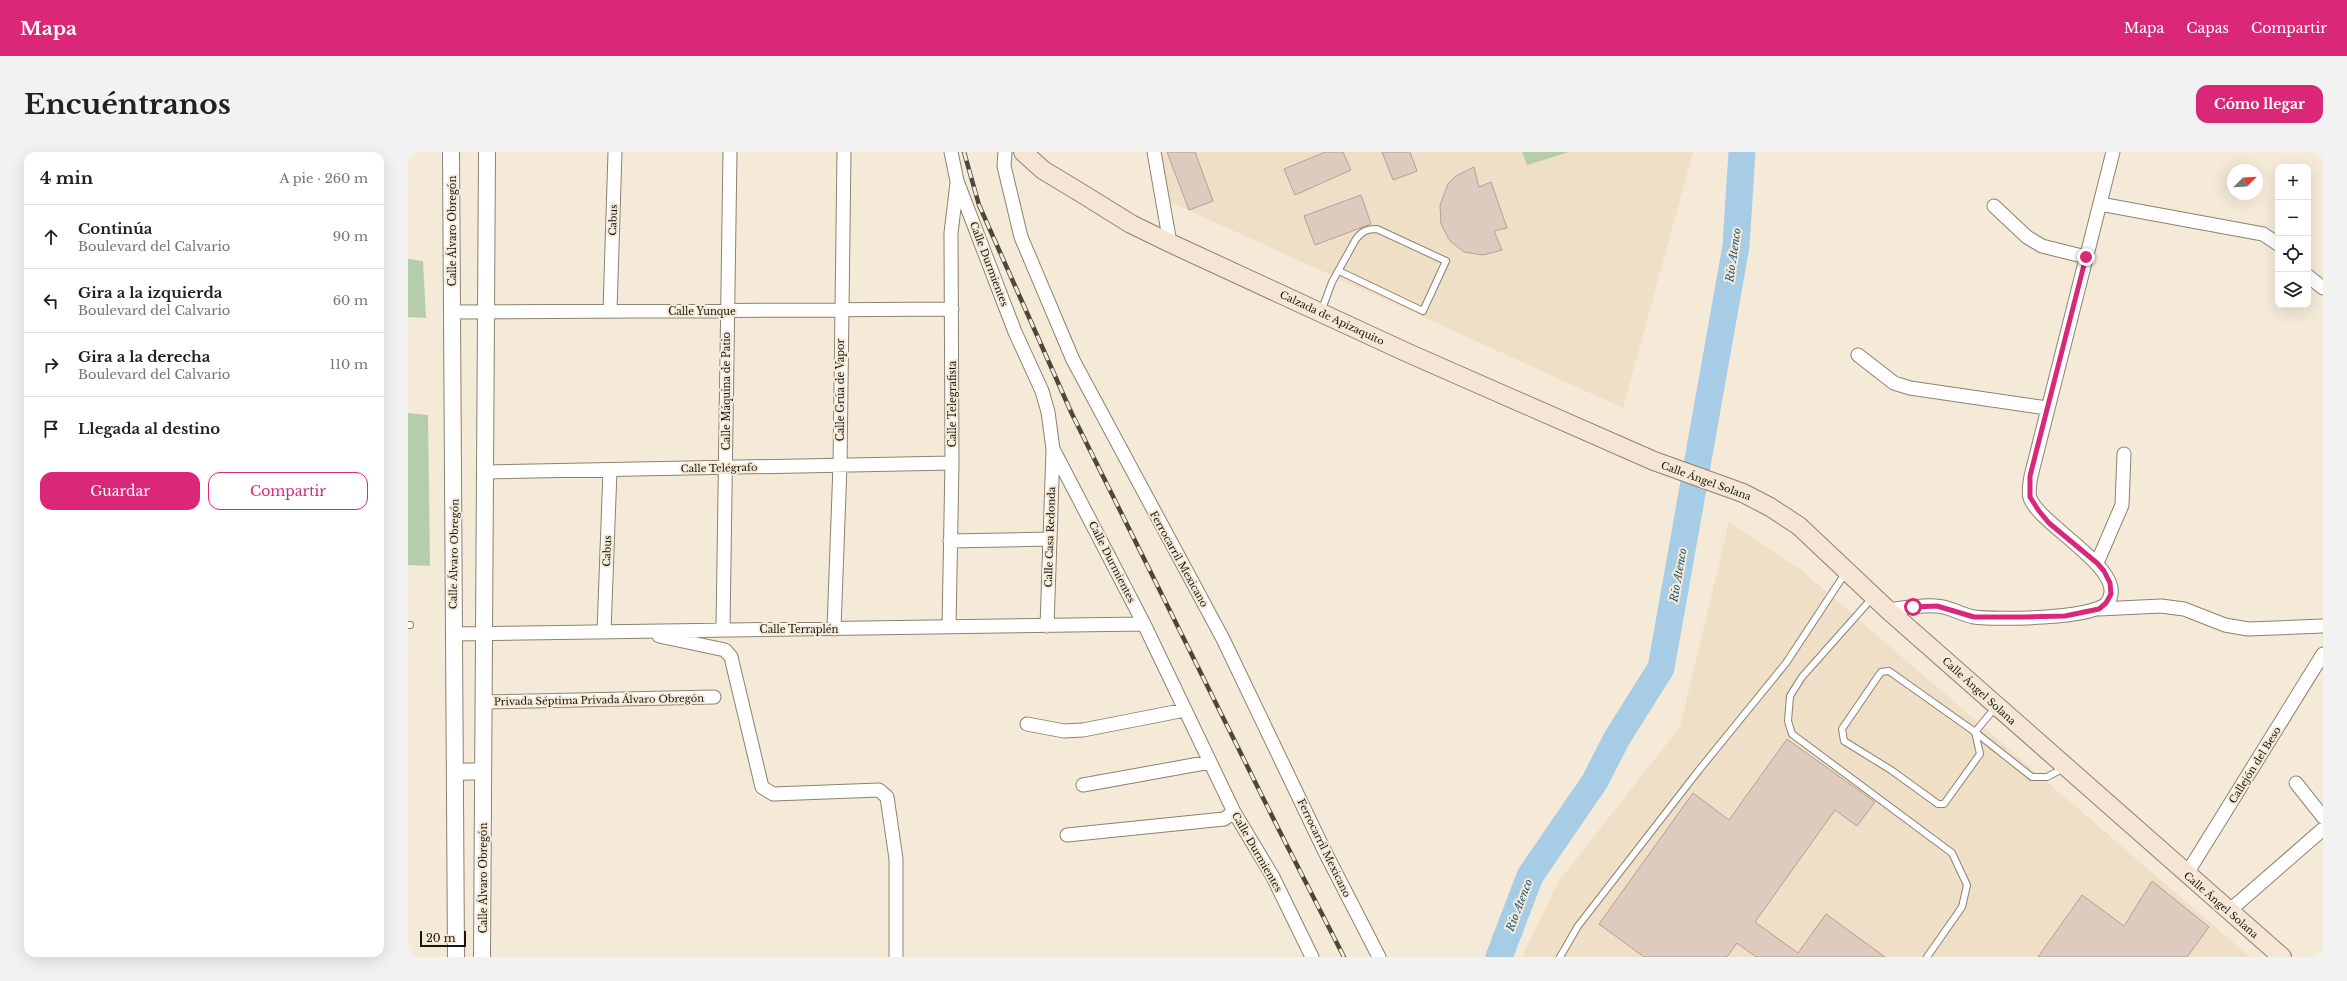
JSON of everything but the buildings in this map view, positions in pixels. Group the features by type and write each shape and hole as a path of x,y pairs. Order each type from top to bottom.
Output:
{"main road":[{"name":"Calzada de Apizaquito","path":"1023,152 1043,170 1131,224 1320,313 1654,461"},
{"name":"Calle Ángel Solana","path":"1654,461 1743,493 1770,507 1799,526 1888,610 2065,768 2186,875 2282,957"}],"street":[{"name":"Calle Álvaro Obregón","path":"451,152 455,478 453,634 456,957"},
{"name":"Calle Álvaro Obregón","path":"482,957 487,152"},
{"name":"Cabus","path":"610,311 615,152"},
{"name":"Calle Máquina de Patio","path":"723,629 730,152"},
{"name":"Calle Grúa de Vapor","path":"834,628 840,465 844,152"},
{"name":"Calle Durmientes","path":"951,152 957,181 1015,332 1042,391 1048,412 1053,449 1144,624 1234,812 1272,877 1312,957"},
{"name":"Ferrocarril Mexicano","path":"1005,152 1004,166 1021,237 1073,360 1223,639 1324,850 1379,957"},
{"path":"1154,152 1170,243"},
{"path":"2099,609 2106,603 2111,594 2110,583 2097,563 2049,523 2030,497 2030,476 2113,152"},
{"name":"Calle Telegrafista","path":"949,627 952,463 951,233 957,181"},
{"path":"2100,204 2263,234 2275,242"},
{"path":"1994,206 2027,237 2042,246 2086,257"},
{"path":"2311,278 2323,288"},
{"name":"Calle Yunque","path":"452,312 952,309"},
{"path":"1858,355 1894,383 1910,388 2047,408"},
{"name":"Calle Casa Redonda","path":"1047,626 1053,449"},
{"path":"2097,563 2122,505 2124,454"},
{"name":"Calle Telégrafo","path":"486,472 952,463"},
{"name":"Cabus","path":"604,632 610,470"},
{"path":"950,541 1050,539"},
{"path":"1888,610 1937,606 1974,617 2023,617 2065,616 2099,609 2161,606 2184,609 2225,625 2248,629 2323,626"},
{"name":"Calle Terraplén","path":"453,634 1144,624"},
{"path":"637,632 725,650 731,657 762,787 773,794 879,790 887,797 896,859 896,957"},
{"name":"Callejón del Beso","path":"2186,875 2323,654"},
{"name":"Privada Séptima Privada Álvaro Obregón","path":"484,702 714,697"},
{"path":"1027,724 1064,731 1083,730 1185,710"},
{"path":"1083,785 1210,762"},
{"path":"455,772 483,771"},
{"path":"2296,783 2323,817"},
{"path":"1067,835 1224,819 1234,812"},
{"path":"2229,911 2323,829"}],"lane":[{"path":"1320,313 1332,282 1361,232 1369,229 1377,229 1446,261 1423,311 1339,271"},
{"path":"1560,957 1578,926 1698,770 1786,663 1846,571"},
{"path":"1873,596 1802,678 1790,696 1788,721 1792,734 1952,853 1967,885 1962,907 1927,957"},
{"path":"1975,732 1980,754 1944,804 1938,804 1891,770 1844,741 1841,736 1842,729 1882,672 1889,671 1975,732 2032,777 2047,777 2065,768"},
{"path":"1975,732 1996,706"}],"shaded area":[{"path":"1159,152 1693,152 1623,408 1166,200"},
{"path":"1729,522 1800,569 2250,957 1522,957 1558,882 1680,727"}],"green space":[{"path":"1522,152 1569,152 1527,165"},
{"path":"408,259 423,261 426,318 408,317"},
{"path":"408,413 428,415 430,566 408,565"}],"waterway":[{"name":"Río Atenco","path":"1499,957 1530,876 1595,781 1617,738 1661,668 1736,246 1742,152"}],"railway":[{"path":"964,152 979,205 1072,414 1279,830 1344,957"}],"route":[{"path":"1913,607 1937,606 1974,617 2065,616 2099,609 2106,603 2111,594 2110,583 2104,571 2097,563 2049,523 2030,497 2030,476 2086,257"}]}
